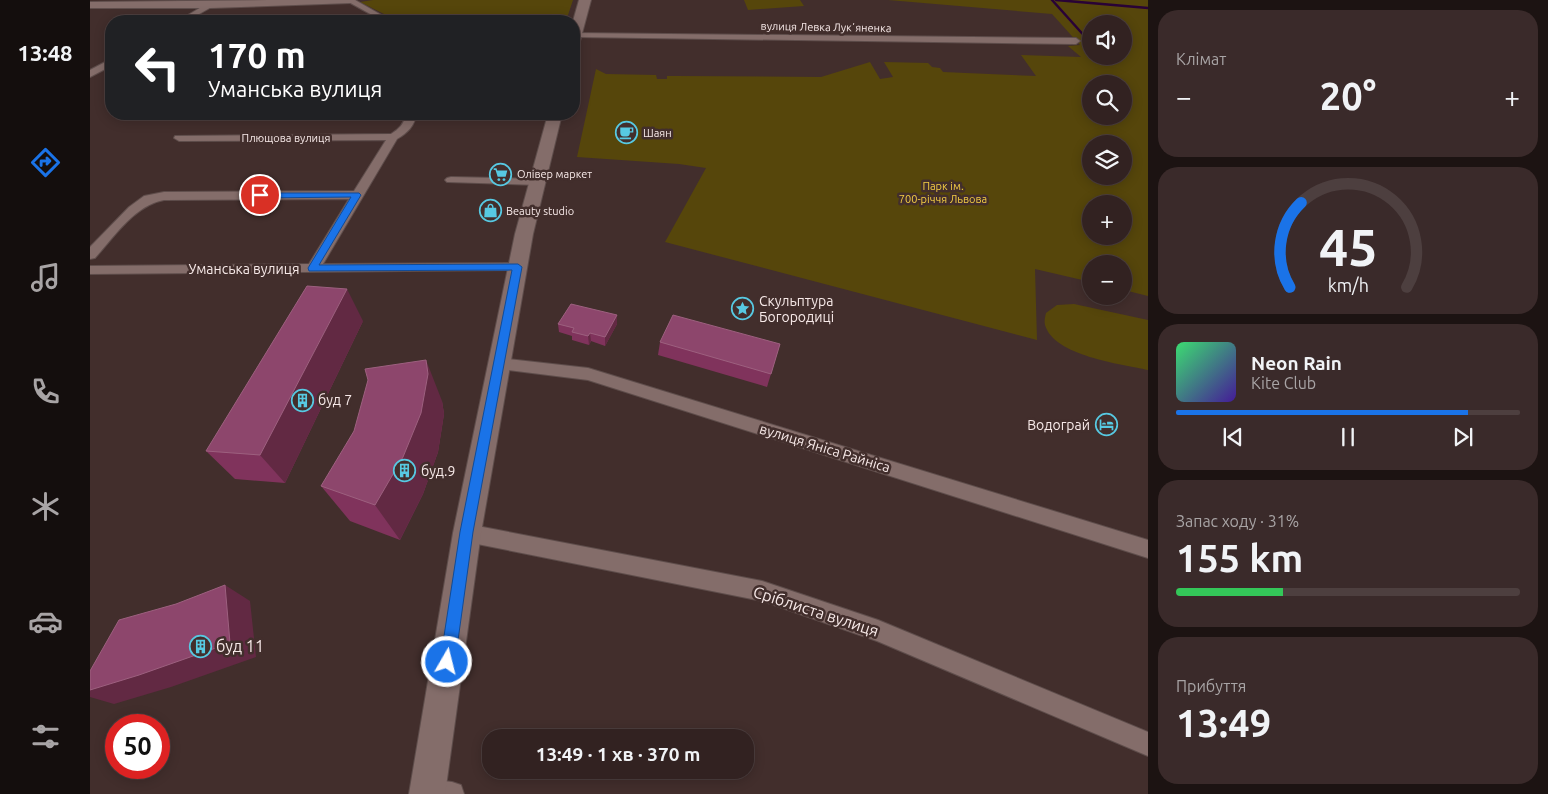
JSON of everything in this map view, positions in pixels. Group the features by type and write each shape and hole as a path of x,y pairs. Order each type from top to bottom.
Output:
{"main road":[{"path":"580,19 585,0"},
{"path":"436,793 467,532 524,234 553,120"}],"street":[{"path":"90,5 211,5 350,0 377,15"},
{"path":"193,15 211,5"},
{"name":"вулиця Левка Лукʼяненка","path":"580,38 1076,41"},
{"path":"90,74 105,65"},
{"path":"313,268 393,137 403,131 410,120"},
{"name":"Плющова вулиця","path":"179,138 393,137"},
{"path":"451,180 537,182"},
{"path":"90,255 132,210 148,199 164,196 356,195"},
{"name":"Уманська вулиця","path":"90,270 518,267"},
{"name":"вулиця Яніса Райніса","path":"498,364 588,374 1148,549"},
{"name":"Сріблиста вулиця","path":"467,532 762,591 878,631 1148,744"}],"green space":[{"path":"373,0 573,0 568,15 386,15 360,2"},
{"path":"744,0 800,0 804,6 748,10"},
{"name":"Парк ім. 700-річчя Львова","path":"888,0 1148,0 1148,296 1132,292 1132,255 1082,255 1082,280 1035,269 1037,340 665,242 706,168 679,164 577,157 596,69 606,74 656,75 657,79 667,79 667,76 821,77 870,62 880,79 893,77 884,62 928,63 932,67 940,68 943,72 1036,76 1021,55 1081,57 1068,46 1080,45 1052,14"},
{"path":"1074,304 1148,320 1148,370 1090,357 1061,344 1051,336 1045,325 1046,313 1057,305"}],"building":[{"path":"307,286 347,289 260,455 206,451"},
{"path":"571,304 617,315 605,337 590,333 588,336 572,332 574,328 558,324"},
{"path":"673,315 780,344 771,374 660,342"},
{"path":"426,360 428,374 421,413 403,457 375,505 321,486 354,431 368,380 365,369"},
{"path":"225,585 230,643 90,690 90,671 119,620 176,604"}],"waterway":[{"path":"1052,0 1082,33"},
{"path":"1056,0 1148,8"}],"place":[{"name":"Шаян","path":"627,133"},
{"name":"Олівер маркет","path":"501,174"},
{"name":"Beauty studio","path":"490,211"},
{"name":"Скульптура Богородиці","path":"743,309"},
{"name":"буд 7","path":"302,400"},
{"name":"Водограй","path":"1106,425"},
{"name":"буд.9","path":"405,471"},
{"name":"буд 11","path":"200,646"}],"route":[{"path":"260,195 356,195 313,268 518,267 467,532 447,662"}]}
